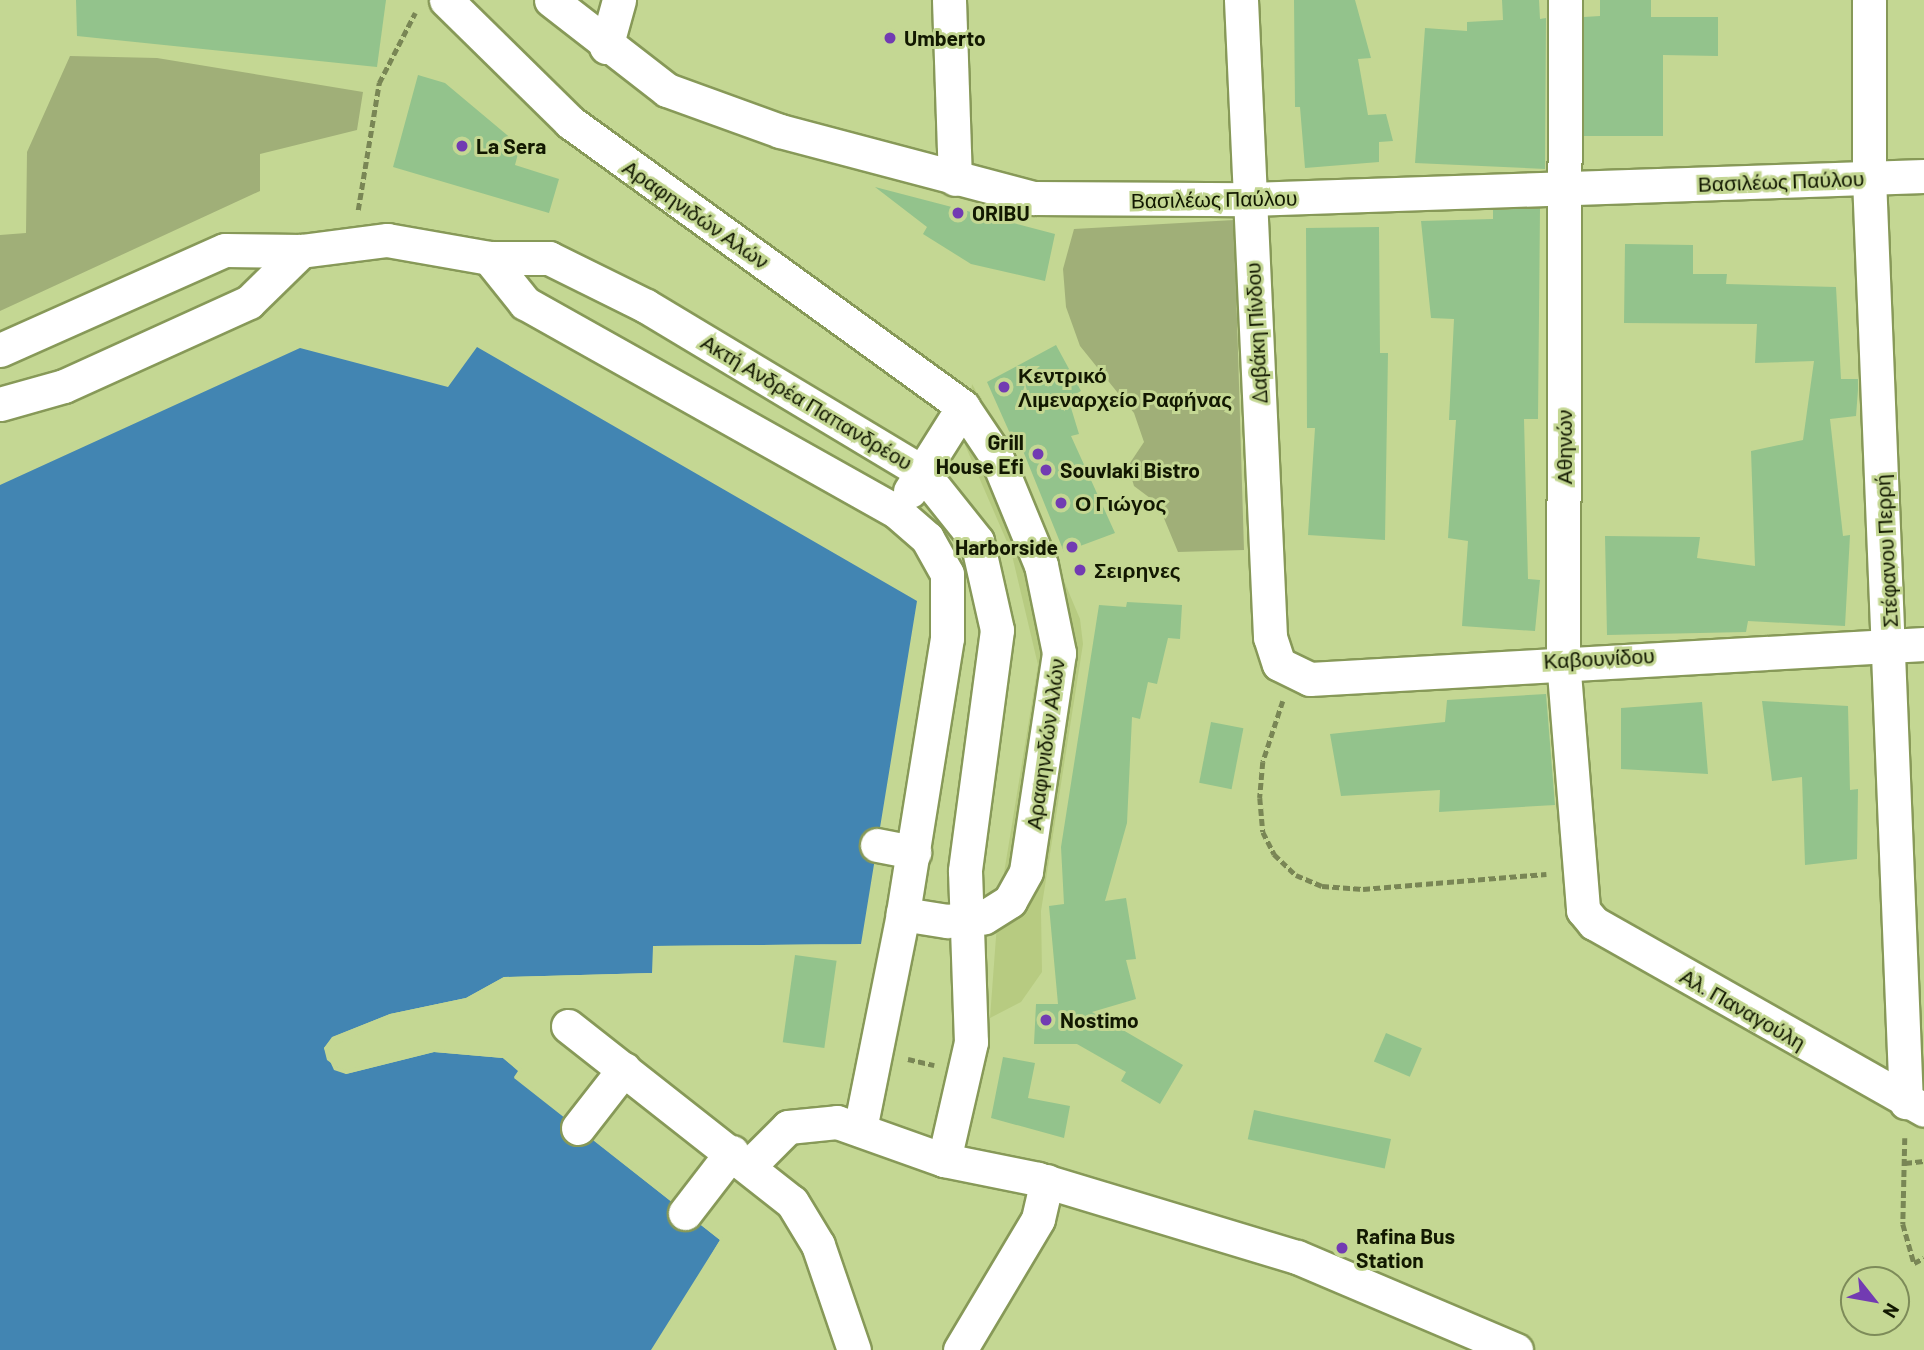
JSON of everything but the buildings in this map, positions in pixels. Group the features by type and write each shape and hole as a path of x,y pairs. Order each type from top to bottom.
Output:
{"street":[{"name":"Βασιλέως Παύλου","path":"551,0 606,47 667,90 725,114 955,179 1033,198 1089,202 1250,199 1924,176"},
{"path":"606,47 619,0"},
{"path":"949,0 955,179"},
{"name":"Δαβάκη Πίνδου","path":"1241,0 1270,637 1286,669"},
{"name":"Αθηνών","path":"1565,0 1563,660 1579,882"},
{"name":"Στέφανου Περρή","path":"1869,0 1870,178 1890,644 1915,1106"},
{"name":"Αραφηνιδών Αλών","path":"435,2 570,122 963,407 996,456 1028,527 1059,653 1026,872 1010,901 967,920 903,914"},
{"name":"Ακτή Ανδρέα Παπανδρέου","path":"0,350 225,250 301,251 353,241 422,242 489,258 549,258 598,280 922,472 977,541 994,596 996,666 965,871 973,1014 965,1072 944,1160"},
{"path":"0,416 249,302 301,251"},
{"path":"489,258 525,303 897,512 939,556 950,595 914,852 860,1129"},
{"path":"0,404 64,386"},
{"path":"897,512 963,407"},
{"name":"Καβουνίδου","path":"1286,669 1310,679 1563,660 1924,644"},
{"path":"877,845 914,852"},
{"name":"Αλ. Παναγούλη","path":"1579,882 1594,923 1915,1106"},
{"path":"568,1026 740,1159 806,1221 854,1350"},
{"path":"578,1128 624,1069"},
{"path":"685,1213 740,1159 788,1127 814,1122 860,1129 944,1160 1047,1181 1352,1276 1516,1350"},
{"path":"960,1350 1038,1219 1047,1181"}],"path":[{"path":"353,241 379,83 435,2"},
{"path":"1286,669 1263,762 1260,798 1263,832 1274,854 1296,875 1322,886 1363,889 1579,882"},
{"path":"876,1052 965,1072"},
{"path":"1924,1161 1905,1163 1903,1224 1914,1263 1924,1258"}],"shaded area":[{"path":"70,56 157,58 363,92 357,130 260,154 260,191 0,311 0,235 26,233 27,152"},
{"path":"1234,220 1244,550 1178,552 1158,504 1134,486 1128,466 1144,442 1134,413 1080,346 1066,307 1063,269 1074,229"},
{"path":"972,384 1008,448 1080,619 1083,644 1041,911 1042,972 1021,1002 990,1018 998,910 1038,665 1011,551 965,445"}],"water":[{"path":"477,347 917,601 861,944 653,946 653,973 504,977 466,998 390,1014 333,1037 324,1048 327,1060 346,1074 434,1052 503,1058 519,1071 514,1078 720,1240 651,1350 0,1350 0,485 300,348 448,387"}],"pier":[{"path":"861,944 656,949 654,976 504,980 467,1001 391,1017 328,1049 337,1067 346,1070 434,1049 504,1055 522,1069 519,1077 723,1238 655,1350 720,1240 514,1077 518,1071 503,1058 434,1052 346,1074 334,1070 324,1048 332,1037 390,1014 466,998 504,977 652,973 653,946"}],"place":[{"name":"Umberto","path":"890,38"},
{"name":"La Sera","path":"462,146"},
{"name":"ORIBU","path":"958,213"},
{"name":"Κεντρικό Λιμεναρχείο Ραφήνας","path":"1004,387"},
{"name":"Grill House Efi","path":"1038,454"},
{"name":"Souvlaki Bistro","path":"1046,470"},
{"name":"Ο Γιώγος","path":"1061,503"},
{"name":"Harborside","path":"1072,547"},
{"name":"Σειρηνες","path":"1080,570"},
{"name":"Nostimo","path":"1046,1020"},
{"name":"Rafina Bus Station","path":"1342,1248"}]}
